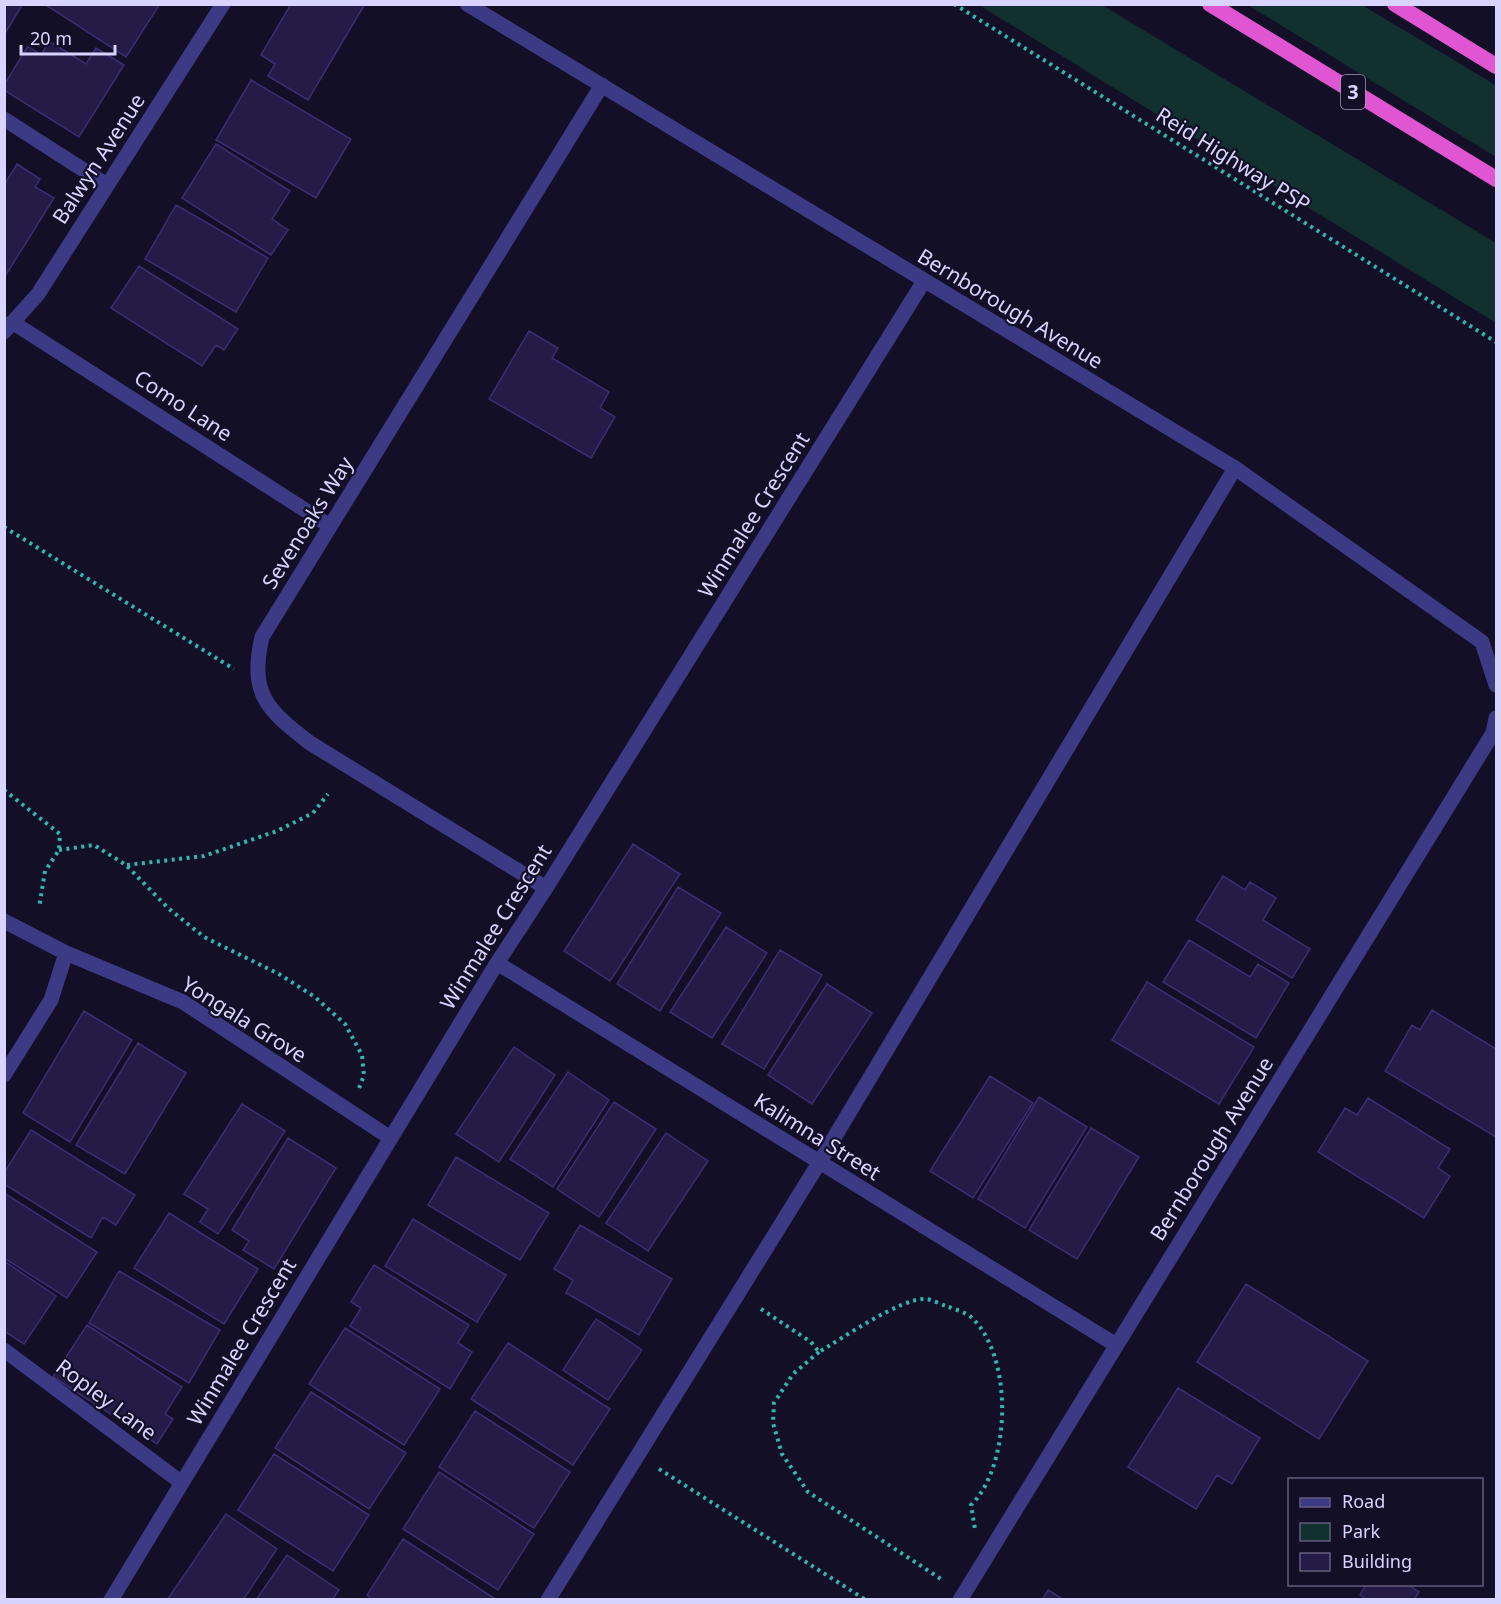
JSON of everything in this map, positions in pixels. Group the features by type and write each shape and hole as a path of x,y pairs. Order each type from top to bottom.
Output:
{"highway":[{"name":"3","path":"1210,4 1497,179"},
{"path":"1395,4 1497,66"}],"street":[{"name":"Balwyn Avenue","path":"8,327 38,294 223,4"},
{"name":"Bernborough Avenue","path":"467,4 1234,468 1482,642 1497,685"},
{"name":"Sevenoaks Way","path":"546,888 310,743 279,719 258,687 256,663 262,637 602,85"},
{"path":"4,119 107,185"},
{"name":"Winmalee Crescent","path":"111,1599 389,1137 924,281"},
{"name":"Como Lane","path":"8,327 330,526"},
{"path":"548,1599 819,1163 1234,468"},
{"name":"Bernborough Avenue","path":"960,1599 1486,743 1497,718"},
{"name":"Yongala Grove","path":"4,921 66,953 183,1002 389,1137"},
{"path":"4,1075 51,1000 66,953"},
{"name":"Kalimna Street","path":"497,963 1116,1346"},
{"name":"Ropley Lane","path":"4,1350 182,1483"}],"path":[{"name":"Reid Highway PSP","path":"954,4 1497,342"},
{"path":"4,527 234,669"},
{"path":"4,790 60,834 59,850 45,871 39,908"},
{"path":"126,865 204,856 277,831 313,813 328,794"},
{"path":"59,850 94,845 126,865 168,908 204,938 279,974 315,997 345,1024 362,1055 364,1075 357,1095"},
{"path":"948,1583 808,1492 782,1454 773,1423 774,1403 793,1374 819,1352 887,1311 925,1299 970,1316 995,1354 1000,1377 1002,1413 993,1472 971,1505 976,1537"},
{"path":"761,1309 811,1342 819,1352"},
{"path":"659,1470 866,1599"}],"green space":[{"path":"979,5 1102,5 1496,243 1496,323"},
{"path":"1248,5 1362,5 1484,78 1496,86 1496,157"}],"building":[{"path":"4,4 23,4 4,35"},
{"path":"154,4 158,7 126,57 46,5"},
{"path":"291,4 365,4 308,100 268,76 275,64 261,55"},
{"path":"49,41 86,64 96,48 124,65 79,137 4,90 4,85 28,46 41,55"},
{"path":"251,80 351,139 316,198 216,140"},
{"path":"216,144 290,191 272,219 288,230 271,255 182,198"},
{"path":"17,164 40,179 35,187 54,198 4,278 4,185"},
{"path":"176,205 268,258 236,312 145,259"},
{"path":"139,266 238,329 224,350 216,345 202,366 111,308"},
{"path":"529,331 558,348 552,358 609,392 600,408 615,417 591,458 489,399"},
{"path":"633,844 680,874 610,981 564,951"},
{"path":"1223,876 1245,890 1250,882 1276,898 1263,920 1310,949 1292,978 1196,920"},
{"path":"678,887 721,913 660,1011 617,984"},
{"path":"726,927 767,953 712,1038 670,1012"},
{"path":"1189,940 1250,977 1258,964 1289,983 1256,1038 1163,982"},
{"path":"780,950 822,975 764,1069 722,1044"},
{"path":"1147,982 1254,1047 1219,1104 1112,1040"},
{"path":"827,984 872,1013 812,1104 768,1075"},
{"path":"1432,1010 1496,1049 1496,1137 1385,1071 1412,1025 1420,1030"},
{"path":"84,1011 132,1040 70,1142 23,1113"},
{"path":"138,1043 186,1073 125,1174 76,1145"},
{"path":"514,1047 555,1075 499,1162 456,1134"},
{"path":"568,1072 609,1100 553,1187 510,1159"},
{"path":"990,1076 1033,1103 973,1198 930,1171"},
{"path":"1039,1097 1087,1127 1025,1228 978,1199"},
{"path":"1368,1098 1450,1149 1438,1168 1450,1176 1424,1218 1318,1152 1345,1108 1357,1115"},
{"path":"614,1102 656,1129 599,1217 557,1189"},
{"path":"242,1104 285,1131 218,1234 200,1222 208,1209 184,1194"},
{"path":"1091,1128 1139,1157 1077,1259 1029,1230"},
{"path":"31,1130 135,1195 116,1225 103,1217 91,1238 4,1184 4,1173"},
{"path":"666,1133 708,1161 648,1251 606,1223"},
{"path":"288,1138 336,1168 274,1269 243,1250 249,1241 232,1230"},
{"path":"456,1157 549,1213 520,1260 428,1205"},
{"path":"4,1193 97,1252 67,1298 4,1258"},
{"path":"169,1213 258,1269 224,1324 134,1268"},
{"path":"413,1219 506,1275 477,1322 385,1266"},
{"path":"580,1225 672,1279 639,1335 566,1293 573,1280 554,1269"},
{"path":"4,1261 56,1296 24,1344 4,1331"},
{"path":"374,1265 469,1325 458,1343 472,1352 450,1389 350,1326 361,1308 351,1302"},
{"path":"119,1271 220,1330 189,1383 89,1323"},
{"path":"1246,1284 1368,1361 1319,1439 1197,1362"},
{"path":"596,1319 642,1350 608,1400 563,1370"},
{"path":"87,1325 182,1387 165,1414 173,1419 157,1444 53,1377"},
{"path":"345,1328 440,1389 404,1445 309,1384"},
{"path":"508,1343 610,1409 573,1465 471,1399"},
{"path":"1178,1388 1260,1438 1232,1484 1217,1475 1196,1509 1128,1467"},
{"path":"311,1392 406,1453 369,1509 275,1448"},
{"path":"475,1411 570,1472 534,1528 439,1467"},
{"path":"274,1454 369,1515 333,1571 238,1510"},
{"path":"439,1472 534,1534 498,1590 403,1529"},
{"path":"226,1514 277,1549 243,1600 167,1600"},
{"path":"403,1539 497,1600 373,1600 367,1595"},
{"path":"287,1555 339,1590 332,1600 256,1600"},
{"path":"1365,1586 1410,1586 1419,1592 1414,1600 1367,1600 1360,1595"},
{"path":"1048,1590 1064,1600 1042,1600"}]}
